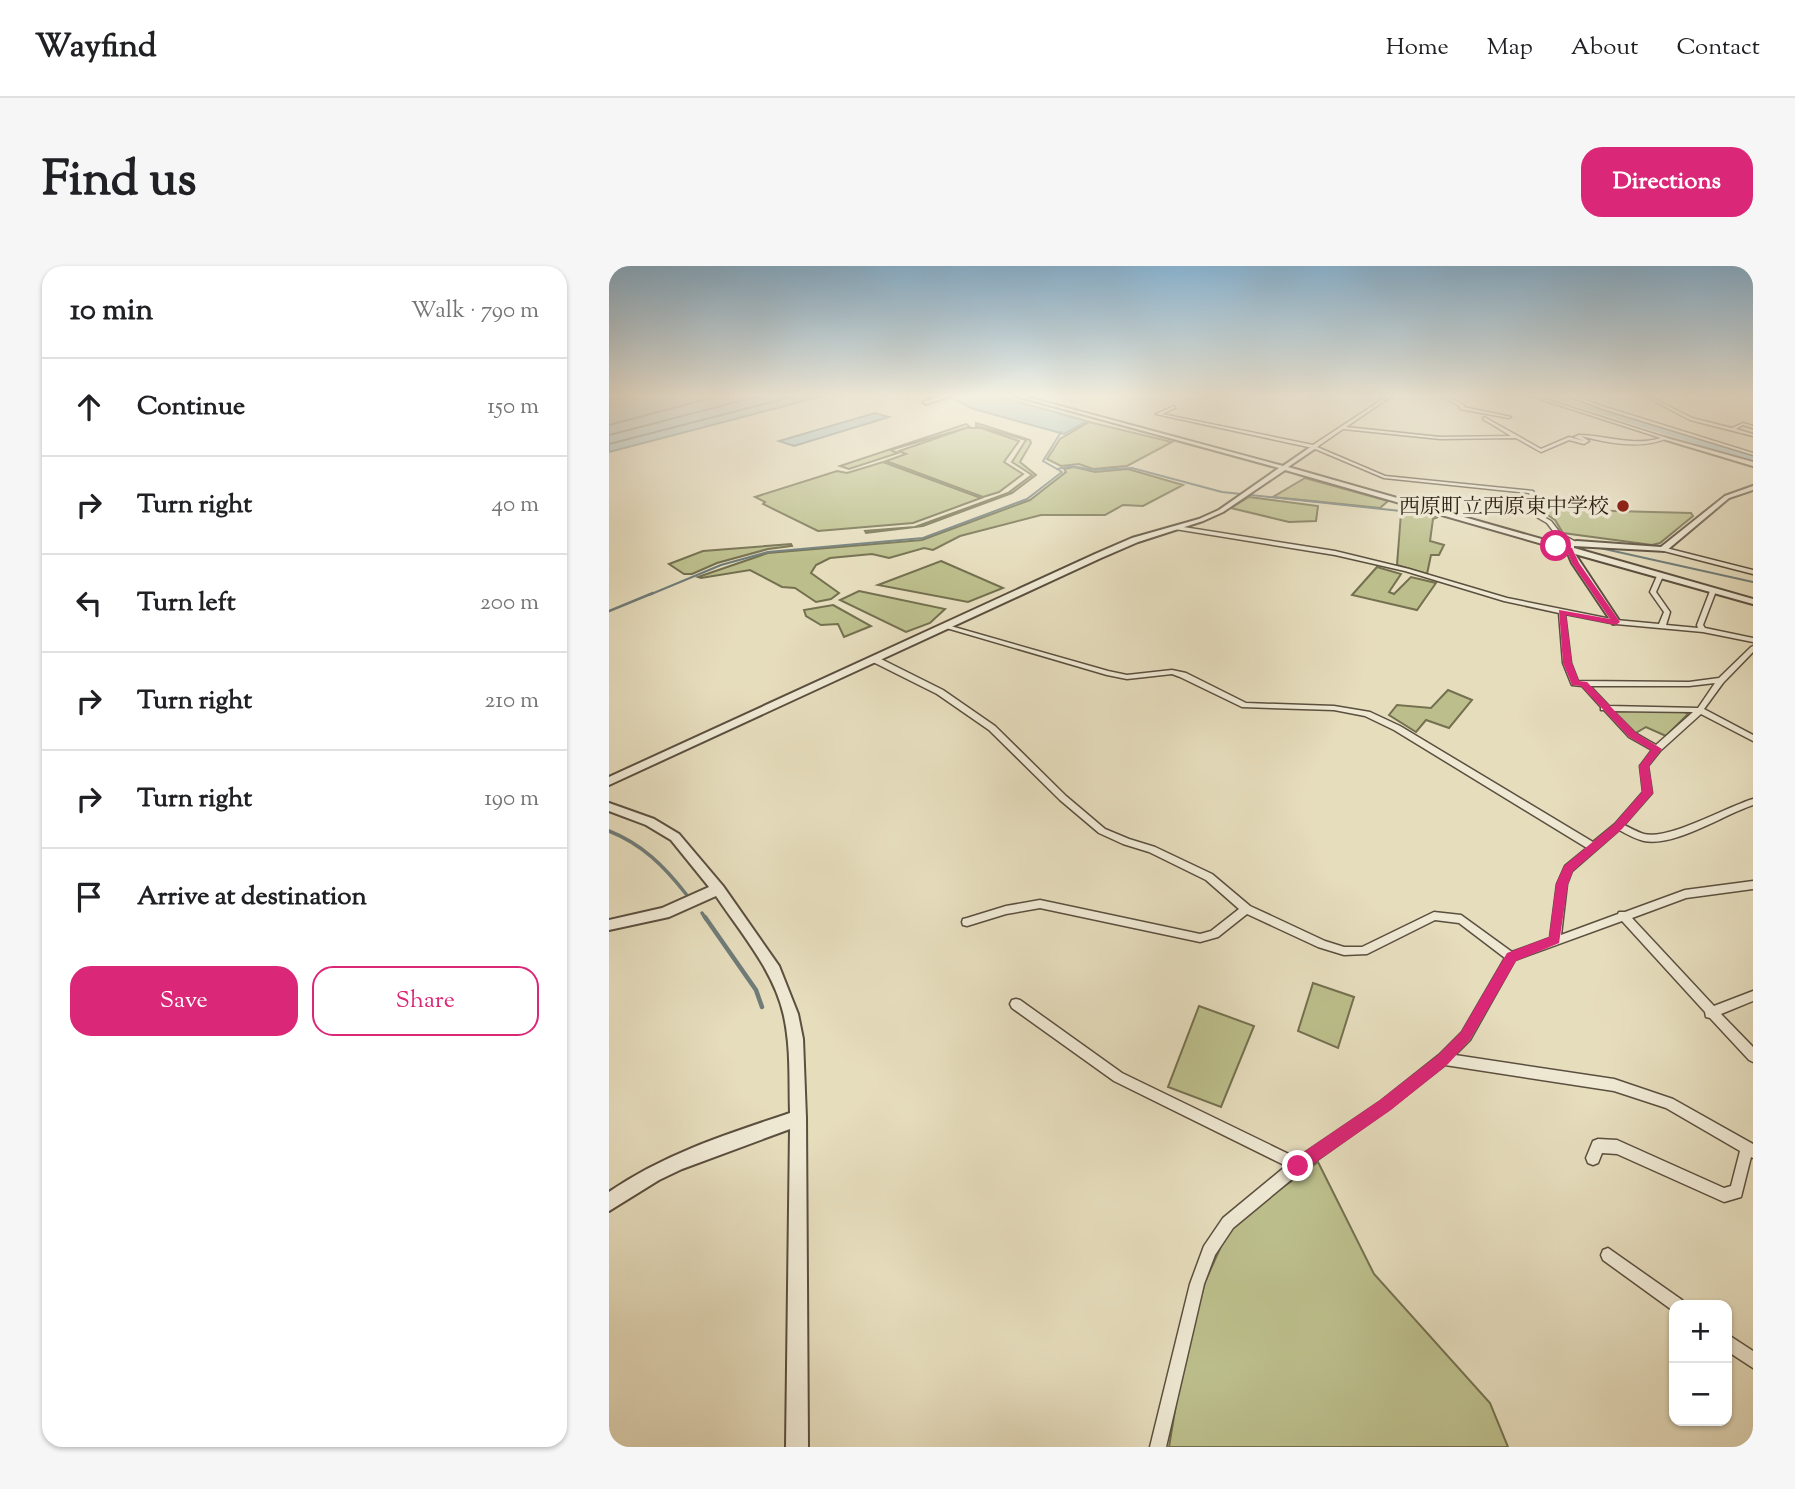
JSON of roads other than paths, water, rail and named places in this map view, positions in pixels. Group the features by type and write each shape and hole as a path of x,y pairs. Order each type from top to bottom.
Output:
{"street":[{"path":"1218,450 1572,547 1660,576 1753,602"},
{"path":"609,781 1098,555 1135,540 1201,520 1246,495 1310,450"},
{"path":"1321,450 1384,477 1531,492 1535,503 1530,510 1549,522 1572,547 1576,563 1616,622"},
{"path":"1706,450 1753,464"},
{"path":"1662,549 1720,502 1740,491 1753,488"},
{"path":"1740,491 1753,495"},
{"path":"1177,528 1335,553 1407,570 1506,600 1562,612 1616,622 1703,630 1753,640"},
{"path":"1572,547 1662,549 1753,572"},
{"path":"1660,576 1653,592 1667,612 1662,626"},
{"path":"1703,630 1700,625 1713,591"},
{"path":"1562,612 1567,663 1575,683 1689,684 1722,680"},
{"path":"945,626 1117,675 1183,675 1245,705 1334,708 1367,714 1397,728 1593,847"},
{"path":"1555,940 1562,884 1568,869 1618,826 1648,793 1644,766 1657,749 1700,710 1722,680 1753,648"},
{"path":"874,659 940,692 992,727 1063,798 1102,831 1126,842 1152,849 1209,877 1246,909 1322,944 1344,951 1363,951 1434,916 1461,919 1511,957"},
{"path":"1584,684 1632,735 1657,749"},
{"path":"1604,708 1700,710 1753,738"},
{"path":"1618,826 1648,838 1689,829 1739,805 1753,802"},
{"path":"609,807 664,828 675,837 718,889 774,970 791,1014 796,1039 798,1118 797,1447"},
{"path":"1158,1447 1197,1284 1209,1251 1228,1223 1298,1166 1385,1105 1443,1059 1465,1036 1511,957 1685,894 1753,885"},
{"path":"609,925 664,913 718,889"},
{"path":"967,922 1006,910 1039,904 1200,938 1215,934 1246,909"},
{"path":"1623,915 1710,1013 1753,1056"},
{"path":"1710,1013 1753,996"},
{"path":"1016,1004 1118,1077 1298,1166"},
{"path":"1443,1059 1614,1085 1669,1103 1750,1149 1736,1192 1724,1195 1617,1147 1598,1146 1593,1158"},
{"path":"609,1202 629,1187 676,1163 798,1118"},
{"path":"1608,1255 1671,1300"},
{"path":"1732,1345 1753,1360"}],"waterway":[{"path":"1050,450 1043,461 1057,469"},
{"path":"1724,450 1753,459"},
{"path":"1057,469 1072,466 1094,470 1132,468 1222,492 1429,514"},
{"path":"649,595 721,565 768,552 923,538 1027,499 1062,472 1057,469"},
{"path":"1591,546 1753,582"},
{"path":"609,611 653,593"},
{"path":"609,831 632,842 652,857 686,894"},
{"path":"702,913 706,919"},
{"path":"705,917 756,990 762,1007"}],"place":[{"name":"西原町立西原東中学校","path":"1623,506"}]}
